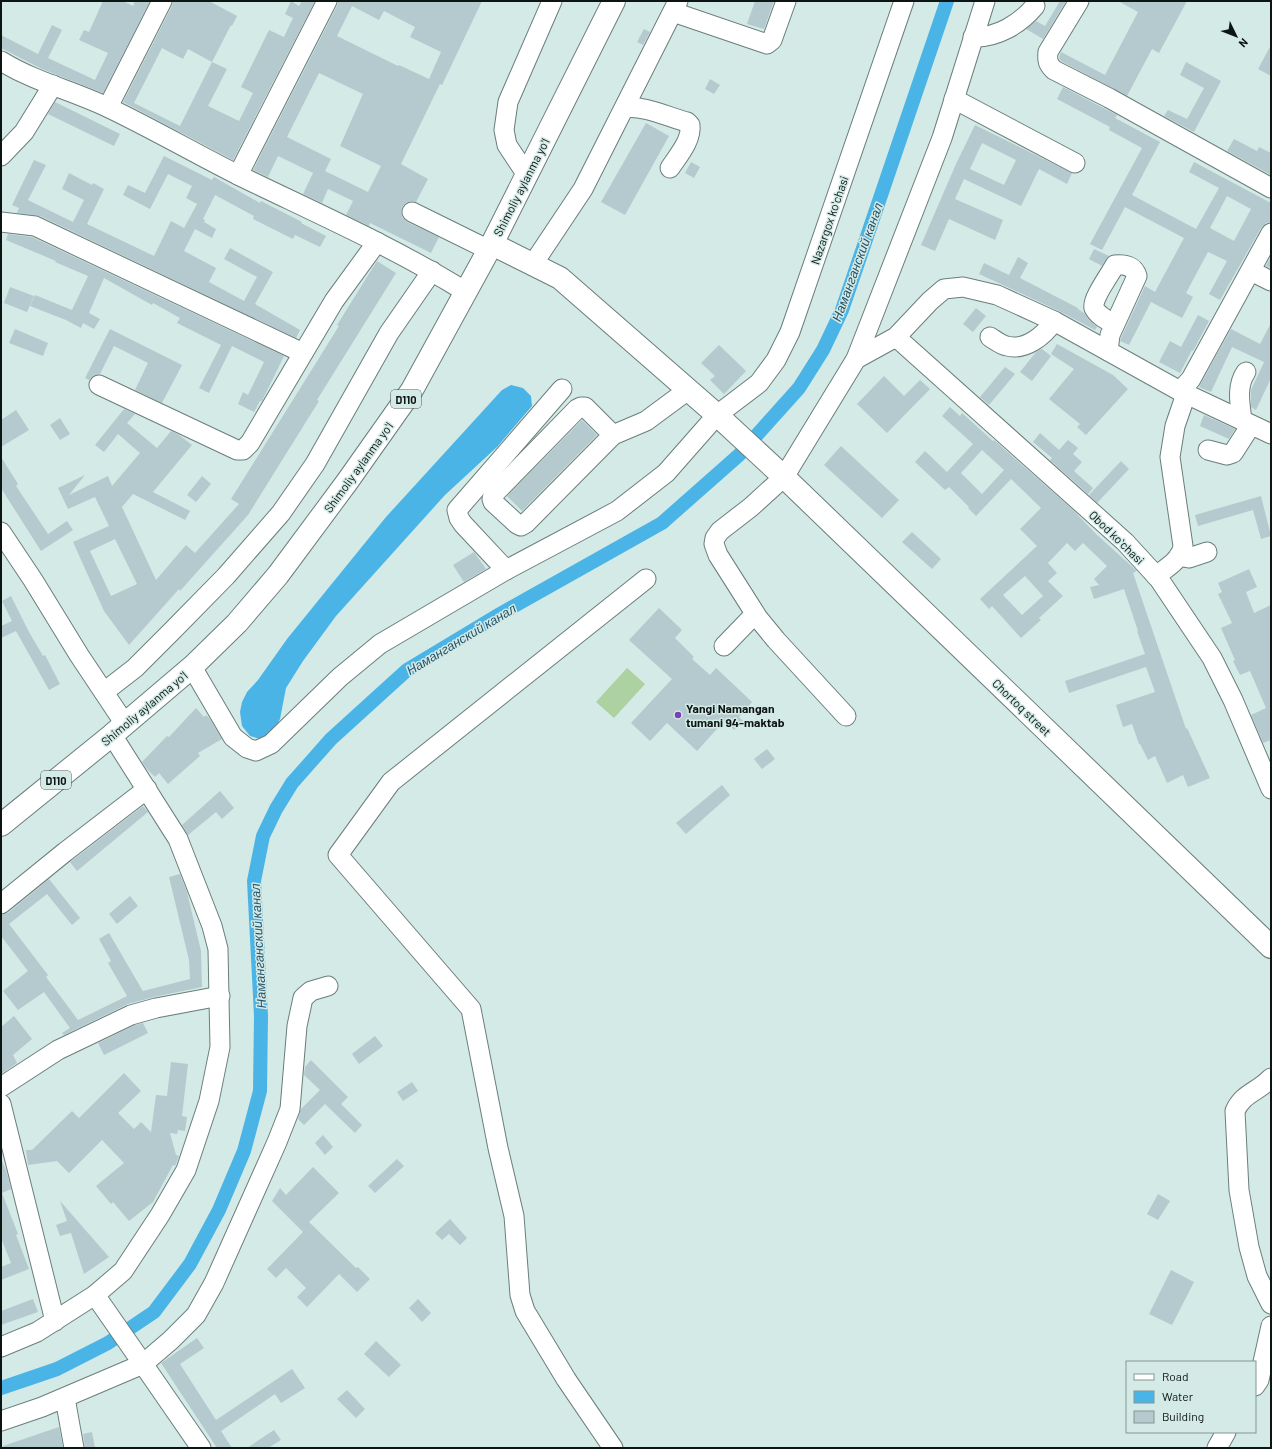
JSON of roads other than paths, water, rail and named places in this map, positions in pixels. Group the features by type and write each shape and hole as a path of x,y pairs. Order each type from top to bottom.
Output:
{"main road":[{"name":"Shimoliy aylanma yoʻl","path":"1,825 119,729 192,667 237,623 278,575 347,482 412,390 490,247 614,1"},
{"name":"Chortoq street","path":"490,247 533,264 560,278 720,418 779,472 1271,947"}],"street":[{"path":"108,107 162,1"},
{"path":"238,175 327,1"},
{"path":"527,175 507,145 504,130 508,102 552,1"},
{"path":"533,264 583,189 676,6 767,44 772,40 786,1"},
{"name":"Nazargox koʻchasi","path":"192,667 232,736 247,748 256,751 271,744 340,677 380,644 506,570 617,511 666,473 720,418 759,383 776,360 790,332 904,1"},
{"path":"846,716 776,640 755,614 718,555 714,544 715,538 720,531 751,507 779,472 856,359 942,138 985,1"},
{"path":"1079,1 1048,52 1047,60 1049,66 1271,188"},
{"path":"974,37 985,38 997,34 1020,21 1035,6"},
{"path":"1,62 16,70 108,107 238,175 377,242 432,271 466,292"},
{"path":"1,156 24,132 53,85"},
{"path":"954,99 1076,163"},
{"path":"625,108 633,107 644,109 686,122 690,125 691,129 685,145 670,168"},
{"path":"412,212 490,247"},
{"path":"1,222 35,226 303,353"},
{"path":"1156,576 1182,552 1170,457 1175,426 1183,393 1271,233"},
{"path":"99,385 237,450 243,450 250,443 334,301 377,242"},
{"path":"104,692 135,668 172,631 226,576 280,513 315,464 389,333 432,271"},
{"path":"1251,271 1271,281"},
{"path":"856,359 896,337 930,301 944,289 963,287 997,295 1054,321 1183,393 1271,434"},
{"path":"990,337 1006,346 1018,347 1028,344 1043,335 1054,321"},
{"path":"1108,351 1110,335 1114,324"},
{"name":"Obod koʻchasi","path":"896,337 1125,542 1156,576 1212,658 1271,789"},
{"path":"1208,450 1227,455 1232,453 1246,423 1239,389 1241,379 1246,372"},
{"path":"506,570 458,518 457,510 562,389"},
{"path":"613,435 585,407 576,409 493,495 493,502 516,524 521,526 526,523 613,435 646,421 688,390"},
{"path":"1,532 34,580 79,655 104,692 119,729 147,789 178,838 212,926 218,949 220,996 220,1047 210,1101 186,1170 160,1214 123,1271 98,1300 55,1321 37,1332 1,1347"},
{"path":"1179,556 1189,558 1207,552"},
{"path":"613,1448 566,1379 525,1312 520,1295 514,1216 498,1148 472,1009 338,855 391,782 646,579"},
{"path":"724,646 755,614"},
{"path":"1,904 65,852 147,789"},
{"path":"1,1421 42,1408 65,1398 139,1358 171,1340 196,1315 214,1283 277,1142 290,1108 297,1026 303,998 311,991 328,986"},
{"path":"1,1087 58,1050 131,1015 156,1008 220,996"},
{"path":"1271,1078 1266,1084 1238,1103 1235,1111 1239,1190 1249,1247 1257,1276 1271,1304"},
{"path":"1,1104 55,1321"},
{"path":"98,1300 201,1448"},
{"path":"1256,1384 1259,1380 1271,1326"},
{"path":"65,1398 74,1448"},
{"path":"1217,1448 1225,1433"}],"water":[{"path":"511,385 523,388 531,396 532,406 497,447 445,495 336,616 303,661 286,688 280,719 276,727 269,734 260,739 250,736 242,726 240,712 242,702 247,692 258,680 287,639 386,517 502,390"}],"waterway":[{"name":"Наманганский канал","path":"1,1388 57,1369 108,1343 154,1312 190,1264 219,1210 244,1151 260,1091 261,1016 254,881 263,836 276,809 292,783 331,739 407,670 500,614 662,523 739,455 799,388 823,350 842,310 947,1"}],"place":[{"name":"Yangi Namangan tumani 94-maktab","path":"678,715"}]}
